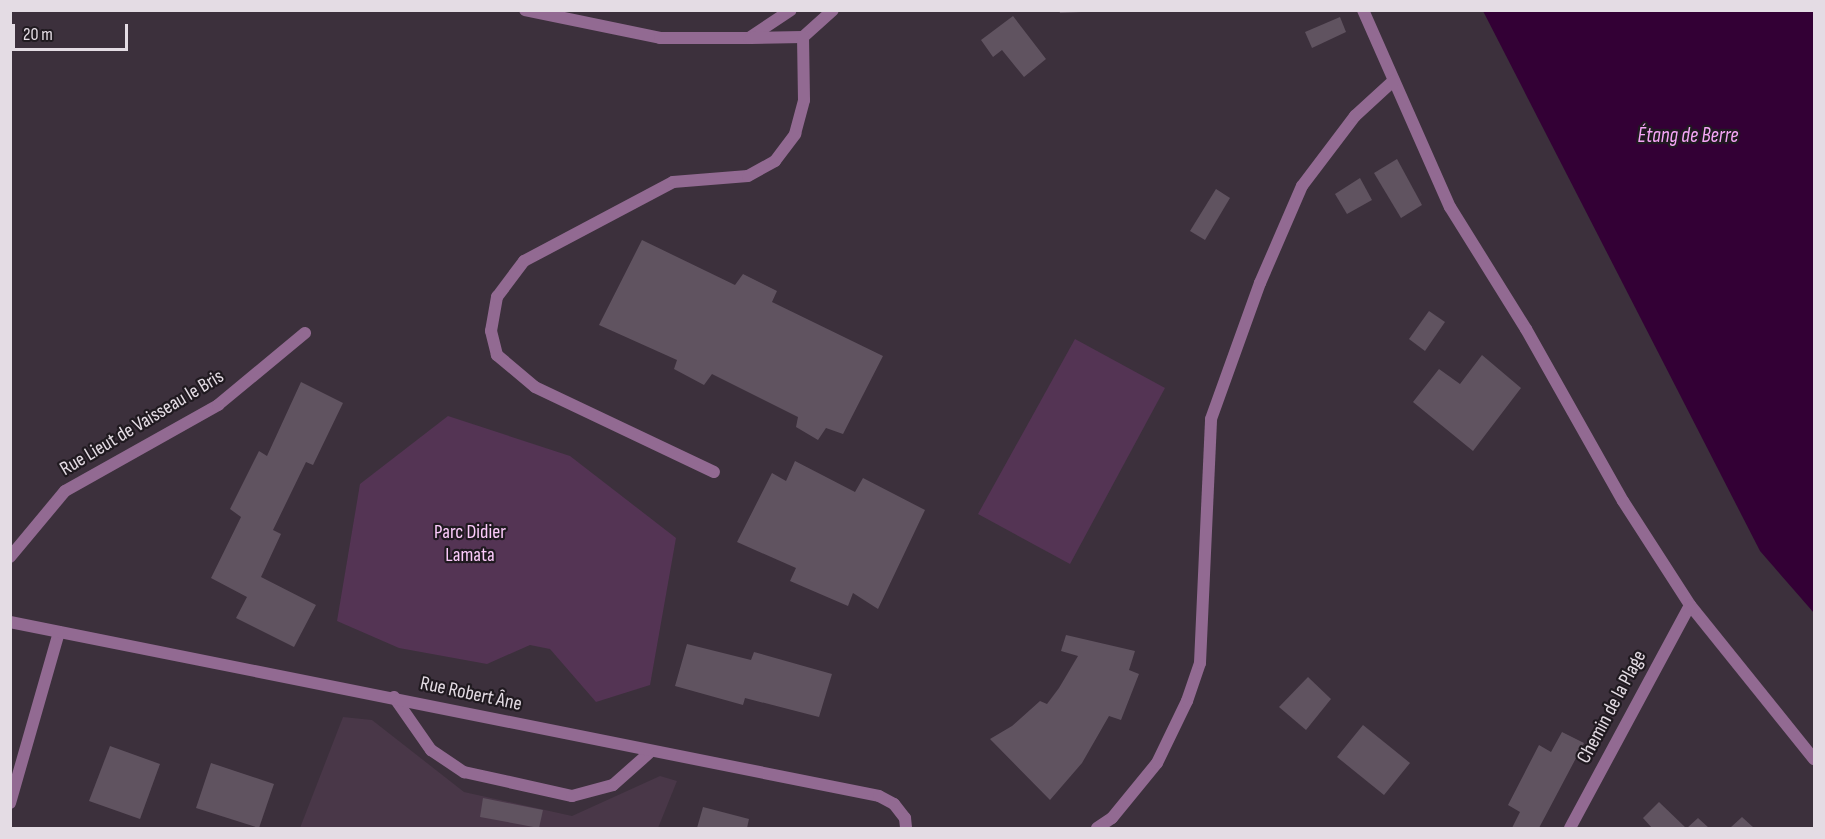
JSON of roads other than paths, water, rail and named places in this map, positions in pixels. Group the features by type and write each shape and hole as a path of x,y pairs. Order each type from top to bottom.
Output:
{"street":[{"path":"525,10 660,38 803,37 833,10"},
{"path":"749,38 791,10"},
{"path":"1364,10 1393,81 1450,207 1526,329 1623,501 1690,605 1815,759"},
{"path":"714,472 535,387 497,355 491,331 497,297 524,261 673,182 748,176 775,161 795,134 804,100 803,37"},
{"path":"1097,828 1112,818 1157,763 1187,701 1200,663 1210,419 1260,283 1302,186 1355,116 1393,81"},
{"name":"Rue Lieut de Vaisseau le Bris","path":"10,556 65,491 218,405 305,333"},
{"name":"Chemin de la Plage","path":"1570,828 1690,605"},
{"name":"Rue Robert Âne","path":"10,622 394,697 649,753 879,796 894,804 905,818 906,828"},
{"path":"10,803 59,632"},
{"path":"394,697 431,750 464,772 572,796 613,785 649,753"}],"water":[{"name":"Étang de Berre","path":"1483,11 1814,11 1814,613 1760,551"}],"park label":[{"name":"Parc Didier Lamata","path":"470,544"}]}
